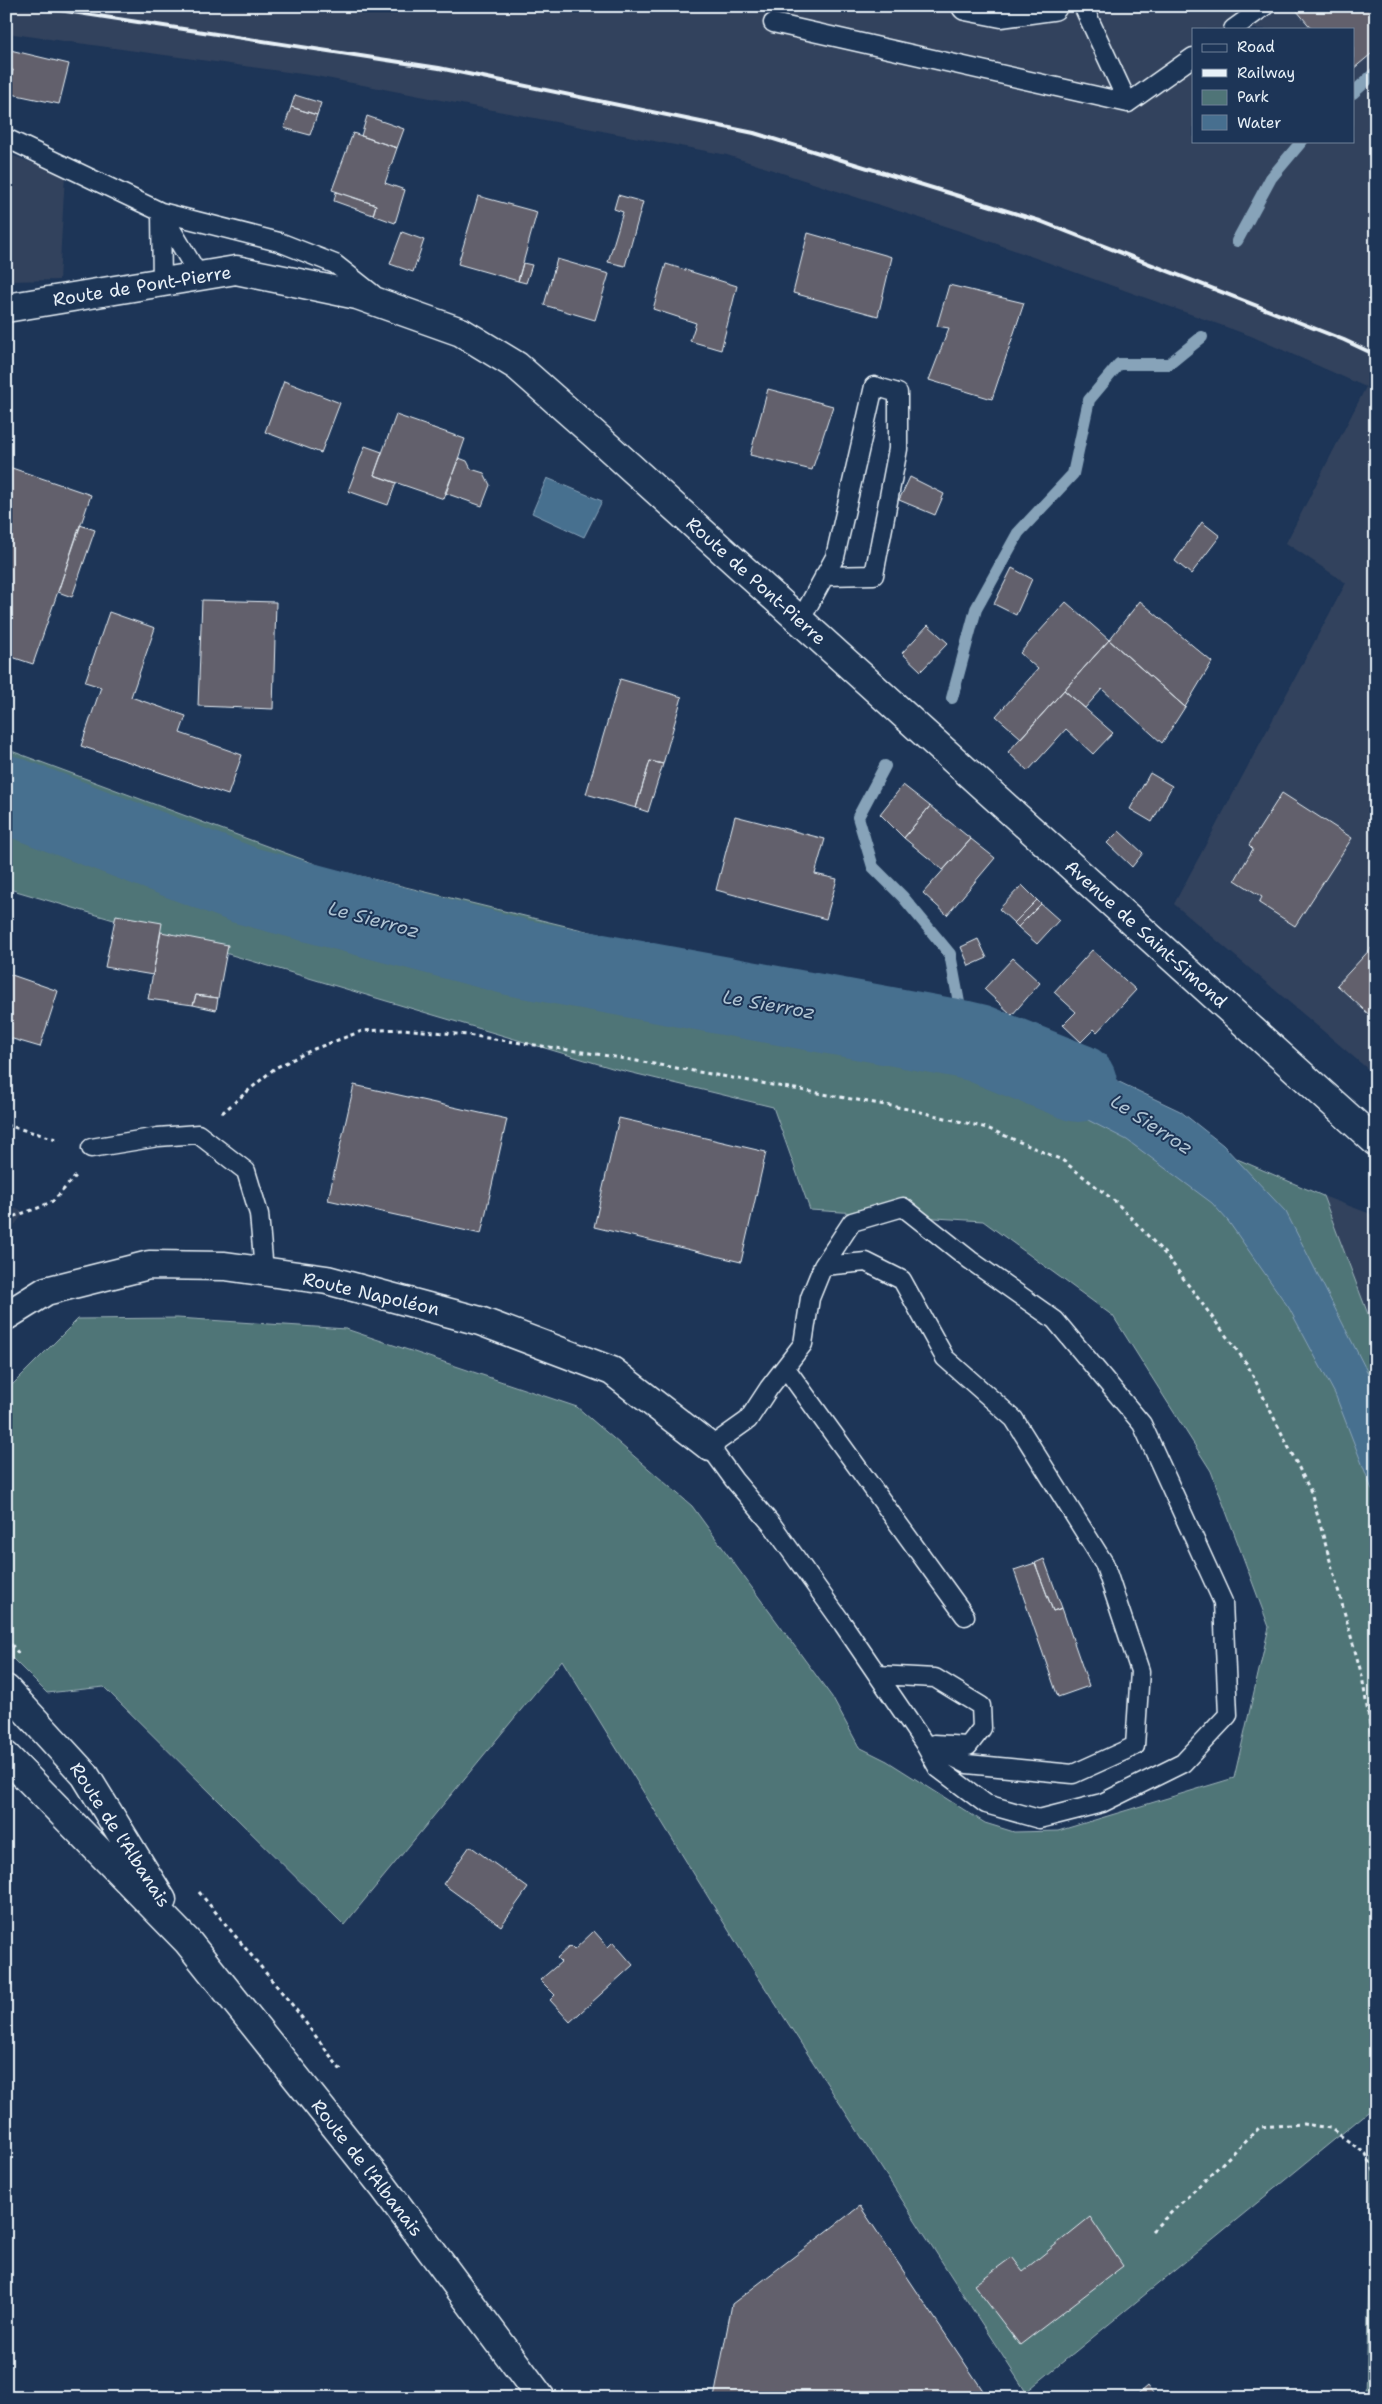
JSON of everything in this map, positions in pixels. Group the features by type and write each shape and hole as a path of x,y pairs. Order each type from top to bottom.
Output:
{"main road":[{"path":"966,6 1002,13 1053,6"},
{"name":"Route de Pont-Pierre","path":"6,308 236,270 358,295 461,332 517,366 917,727"},
{"name":"Route de Pont-Pierre","path":"6,308 75,309 175,293 241,288 350,311 456,350 594,434"},
{"name":"Avenue de Saint-Simond","path":"917,727 1376,1142"},
{"name":"Route Napoléon","path":"6,1316 46,1291 149,1265 225,1266 327,1280 480,1320 612,1371 710,1447"},
{"name":"Route de l'Albanais","path":"6,1689 85,1775 188,1942"},
{"name":"Route de l'Albanais","path":"10,1763 188,1942 383,2186 541,2398"}],"lane":[{"path":"1083,6 1128,104"},
{"path":"1234,28 1265,6"},
{"path":"773,22 1128,104 1192,58"},
{"path":"6,138 160,212 279,242 335,264 387,305"},
{"path":"160,212 200,276"},
{"path":"160,212 162,282"},
{"path":"800,621 824,576 835,556 874,386 898,393 898,449 874,575 824,576"},
{"path":"91,1148 158,1136 198,1134 246,1171 259,1214 264,1271"},
{"path":"903,1207 970,1260 1055,1320 1142,1424 1223,1602 1228,1714 1183,1763 1102,1803 1039,1819 986,1804 938,1768 924,1743 878,1675 773,1526 734,1480 710,1447 748,1420 784,1367 803,1344 810,1298 823,1266 852,1222 903,1207"},
{"path":"823,1266 866,1262 902,1280 945,1358 1014,1419 1104,1563 1140,1671 1135,1746 1073,1774 967,1764 924,1743"},
{"path":"784,1367 965,1616"},
{"path":"878,1675 935,1678 981,1706 982,1728 968,1746 924,1743"}],"path":[{"path":"6,1125 91,1148 77,1176 53,1201 6,1219"},
{"path":"1152,2231 1260,2127 1303,2124 1330,2128 1366,2154 1376,2175"}],"shaded area":[{"path":"6,6 1376,6 1376,1076 1174,904 1346,583 1286,543 1366,387 1251,336 972,235 727,155 316,76 6,33"},
{"path":"6,153 65,175 59,280 6,281"},
{"path":"1323,1196 1376,1216 1376,1335"},
{"path":"6,1203 24,1213 6,1236"}],"green space":[{"path":"6,749 323,867 866,999 1323,1196 1376,1335 1376,2398 1366,2398 1373,2108 1026,2392 742,1952 562,1660 344,1925 104,1687 47,1693 6,1652 6,1391 78,1319 177,1318 346,1329 577,1407 692,1506 832,1697 859,1747 887,1761 985,1823 1014,1832 1058,1831 1234,1778 1269,1627 1211,1471 1113,1316 983,1221 810,1210 773,1107 612,1068 6,888"}],"water":[{"path":"547,478 602,501 584,537 532,513"},
{"path":"975,1018 1073,1060 1180,1111 1223,1145 1286,1212 1376,1389 1376,1500 1335,1394 1289,1308 1228,1221 1212,1203 1127,1140 1037,1094 982,1070"}],"building":[{"path":"1302,6 1376,6 1376,50 1354,68 1354,28 1311,28 1297,11"},
{"path":"6,49 69,64 59,104 7,93 13,70 6,69"},
{"path":"6,69 13,70 7,91 6,90"},
{"path":"295,95 321,103 317,115 291,107"},
{"path":"291,107 317,115 310,135 284,128"},
{"path":"367,116 404,129 397,148 361,136"},
{"path":"353,133 397,148 385,183 405,190 395,223 373,215 376,205 332,190"},
{"path":"336,192 376,205 373,215 334,201"},
{"path":"618,195 643,202 625,266 608,262 623,212 614,209"},
{"path":"478,196 537,212 518,281 458,264"},
{"path":"402,232 424,240 413,272 390,264"},
{"path":"808,233 892,257 878,316 793,293"},
{"path":"557,259 609,274 595,320 544,305"},
{"path":"523,263 532,265 526,283 518,281"},
{"path":"666,264 737,286 721,350 690,341 696,323 653,309"},
{"path":"949,285 1024,303 992,399 929,380 949,328 937,326"},
{"path":"284,381 340,403 321,453 265,432"},
{"path":"768,389 833,406 812,470 750,455"},
{"path":"396,415 465,439 444,499 374,475"},
{"path":"365,446 382,452 374,475 396,483 388,505 348,491"},
{"path":"459,458 467,461 471,469 484,473 490,485 482,506 445,493"},
{"path":"6,466 91,495 33,664 6,655"},
{"path":"910,477 944,494 935,515 899,500"},
{"path":"1202,522 1220,536 1191,574 1175,561"},
{"path":"80,525 95,530 72,597 58,592"},
{"path":"1012,568 1032,579 1016,615 994,604"},
{"path":"202,600 276,602 273,709 198,706"},
{"path":"1140,601 1212,662 1185,707 1109,640"},
{"path":"1066,602 1109,640 1021,738 996,716 1038,669 1020,653"},
{"path":"109,612 155,628 131,697 186,716 180,733 242,755 228,795 81,746 101,687 85,682"},
{"path":"928,625 948,643 921,671 902,653"},
{"path":"1109,640 1185,707 1162,743 1102,689 1085,708 1064,690"},
{"path":"620,679 682,697 663,764 650,761 636,808 586,794"},
{"path":"1064,690 1113,733 1093,754 1066,729 1028,771 1008,752"},
{"path":"650,761 663,764 648,812 636,808"},
{"path":"1150,773 1172,786 1152,822 1130,809"},
{"path":"903,785 930,806 904,838 880,814"},
{"path":"1282,793 1352,838 1295,926 1259,903 1262,897 1235,880 1253,849 1249,845"},
{"path":"930,806 971,839 943,870 904,838"},
{"path":"735,816 825,839 815,874 837,879 826,919 716,890"},
{"path":"1119,831 1143,853 1132,867 1107,843"},
{"path":"971,839 995,858 947,915 923,893"},
{"path":"1022,885 1037,900 1014,923 999,909"},
{"path":"1037,900 1041,904 1018,927 1014,923"},
{"path":"1041,904 1059,920 1037,944 1018,927"},
{"path":"116,915 162,923 153,975 105,967"},
{"path":"161,932 228,945 218,998 196,995 193,1005 148,999"},
{"path":"978,939 987,958 969,966 961,947"},
{"path":"1376,943 1376,1021 1337,985"},
{"path":"1092,950 1136,990 1097,1032 1094,1029 1081,1042 1063,1025 1076,1012 1054,992"},
{"path":"1013,958 1040,983 1012,1015 984,989"},
{"path":"6,973 58,991 40,1047 6,1037"},
{"path":"196,995 218,998 216,1010 193,1005"},
{"path":"354,1085 507,1119 481,1234 328,1200"},
{"path":"619,1118 766,1152 741,1262 594,1227"},
{"path":"1376,1328 1376,1359 1369,1357"},
{"path":"1044,1559 1062,1608 1053,1611 1035,1563"},
{"path":"1035,1563 1053,1611 1062,1608 1089,1686 1058,1697 1014,1570"},
{"path":"470,1846 528,1888 501,1926 443,1884"},
{"path":"594,1931 608,1947 613,1942 633,1965 570,2022 550,2000 555,1995 540,1980 561,1962 557,1958 570,1946 574,1950"},
{"path":"860,2206 988,2398 714,2398 732,2304"},
{"path":"1090,2217 1123,2266 1020,2345 974,2285 1012,2257 1023,2271"},
{"path":"1147,2386 1156,2398 1133,2398"}],"waterway":[{"path":"1354,92 1376,72"},
{"path":"1237,241 1271,178 1301,142"},
{"path":"952,698 976,609 1018,533 1073,474 1089,400 1119,364 1169,364 1202,337"},
{"path":"885,766 858,817 873,867 903,897 950,954 960,1008 961,1039"},
{"name":"Le Sierroz","path":"6,794 244,885 519,958 978,1043 1078,1083"}],"railway":[{"path":"33,6 439,68 754,133 1040,221 1344,340 1376,355"}]}
